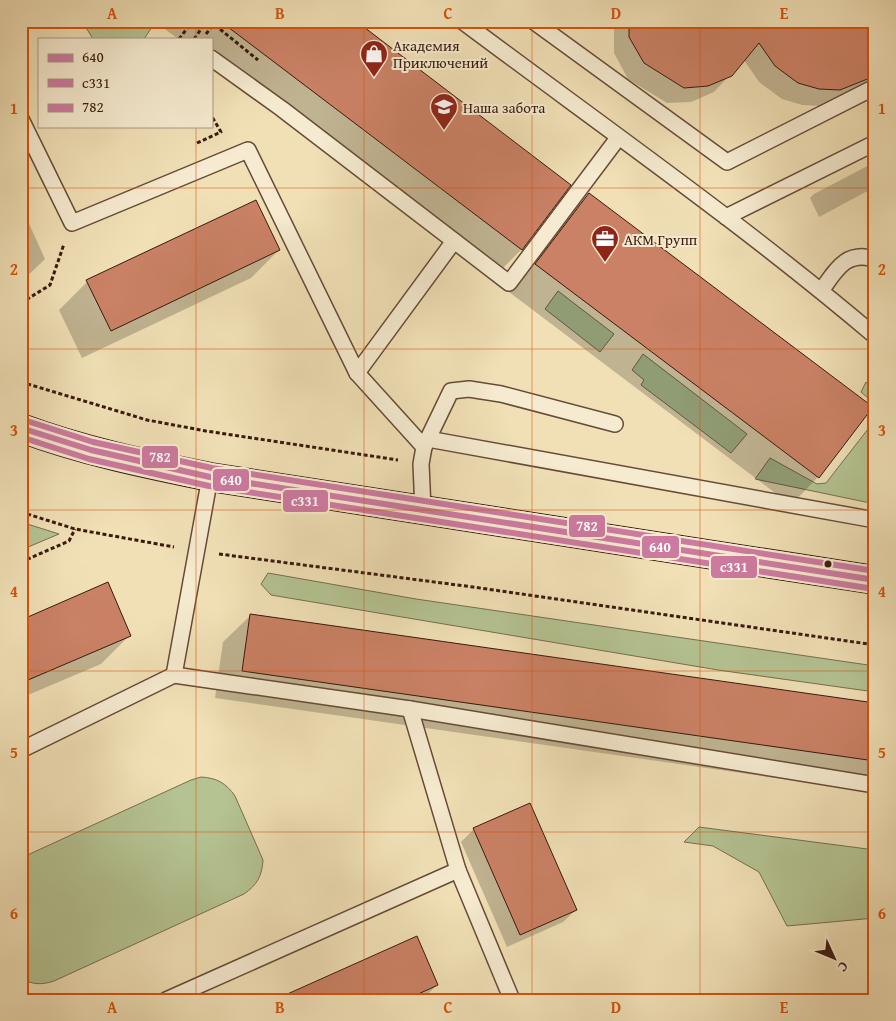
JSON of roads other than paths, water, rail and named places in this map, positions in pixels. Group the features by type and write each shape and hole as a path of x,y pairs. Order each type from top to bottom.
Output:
{"main road":[{"path":"21,428 62,443 104,455 210,477 875,580"}],"lane":[{"path":"462,21 726,217 821,290 875,336"},
{"path":"533,21 726,162 875,87"},
{"path":"212,59 282,109 509,283 618,138"},
{"path":"21,119 72,223 248,150 357,373 426,443 875,520"},
{"path":"726,217 875,143"},
{"path":"357,373 454,241"},
{"path":"821,290 837,269 848,260 859,256 875,259"},
{"path":"422,510 421,464 426,443 451,391 470,389 501,394 615,424"},
{"path":"174,675 210,477"},
{"path":"21,750 174,675 410,709 875,785"},
{"path":"410,709 458,870 512,1000"},
{"path":"166,1000 458,870"}],"place":[{"name":"Академия Приключений","path":"374,78"},
{"name":"Наша забота","path":"444,131"},
{"name":"АКМ Групп","path":"605,263"}]}
